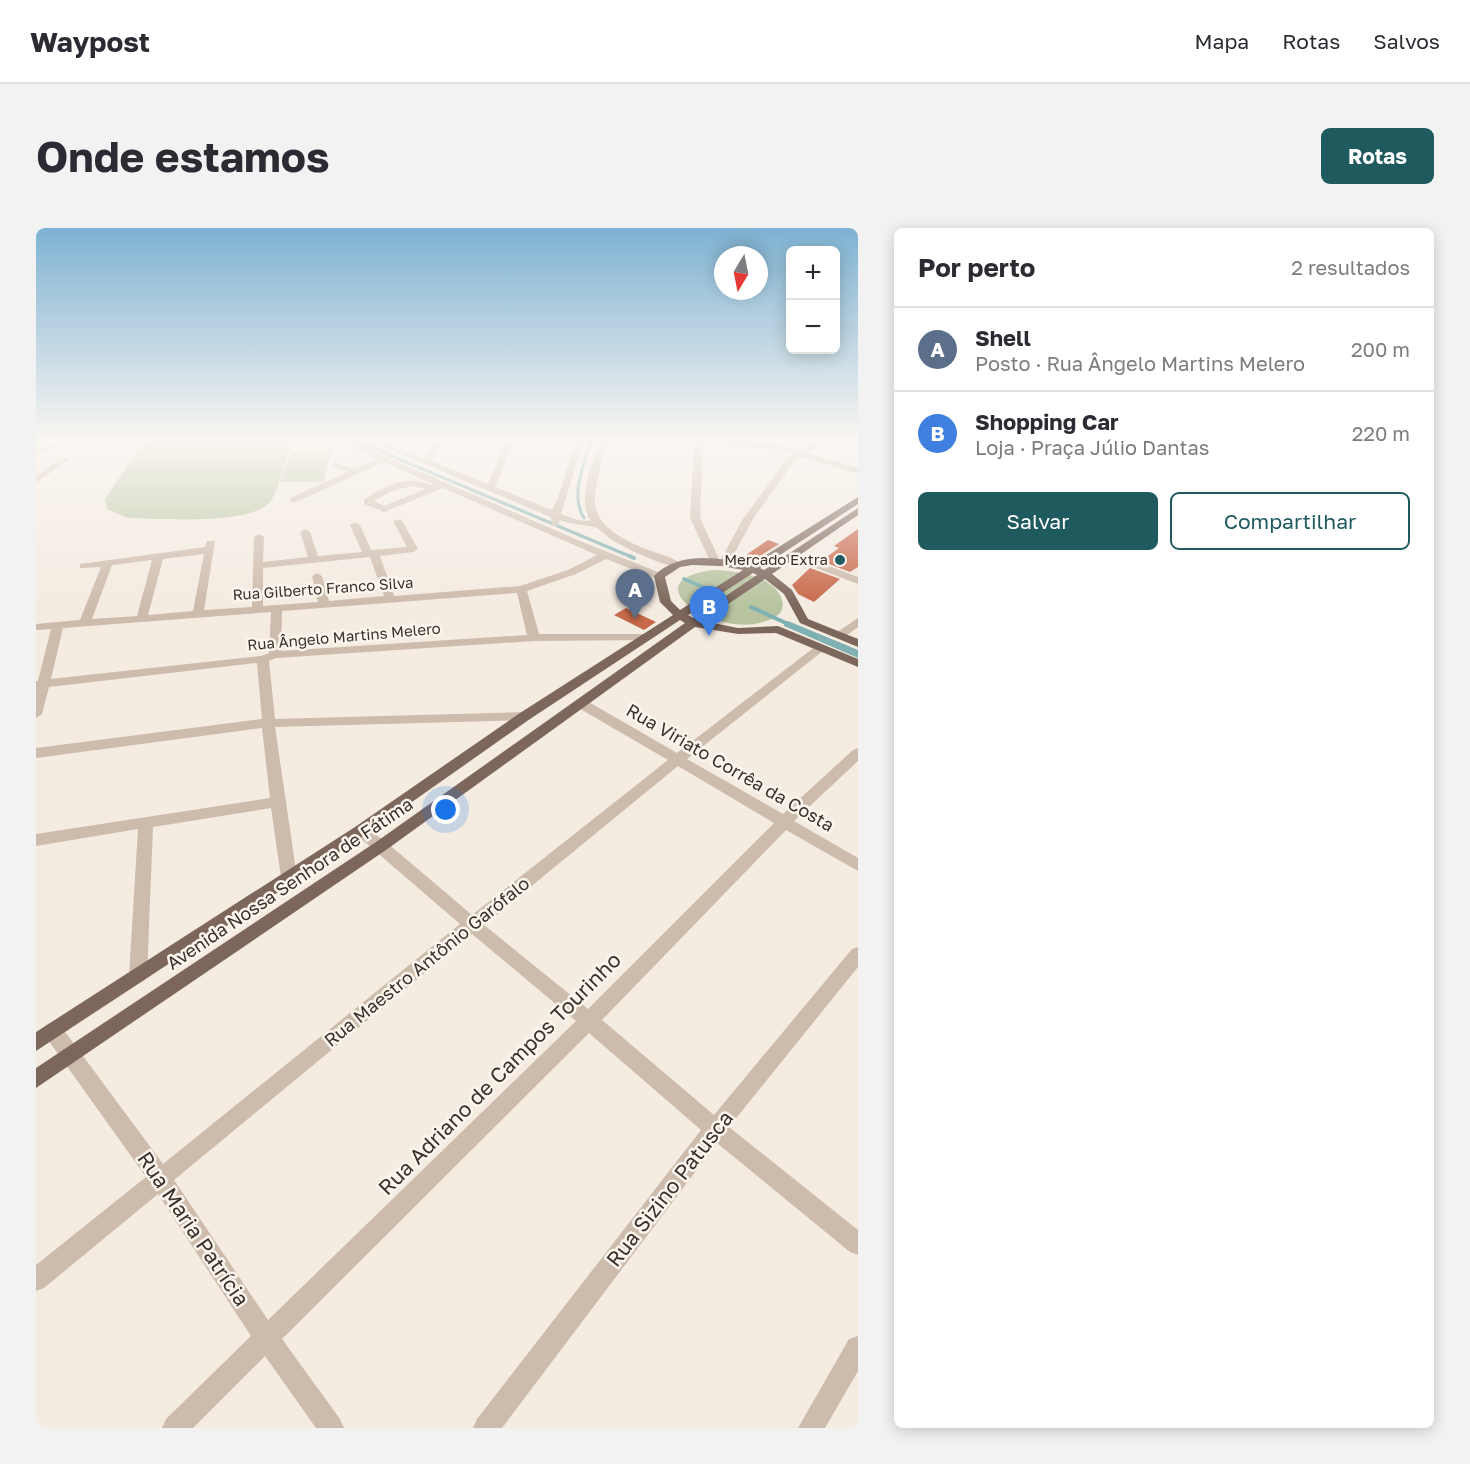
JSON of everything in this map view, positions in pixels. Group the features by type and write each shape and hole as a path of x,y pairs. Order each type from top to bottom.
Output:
{"main road":[{"name":"Avenida Nossa Senhora de Fátima","path":"36,1079 381,846 582,704 751,569 858,500"},
{"name":"Avenida Nossa Senhora de Fátima","path":"36,1042 360,831 525,716 648,637 687,620 766,575 858,512"},
{"path":"858,643 795,616 788,591 766,575 751,569 720,563 676,564 659,576 666,602 687,620 738,632 780,628 858,663"},
{"path":"780,628 795,616"}],"street":[{"path":"293,500 306,494"},
{"path":"384,494 367,502 384,509 421,494"},
{"path":"460,494 555,525 601,525"},
{"path":"499,494 605,555 659,576"},
{"path":"555,525 564,494"},
{"path":"592,494 589,507 592,515 601,525 627,545 676,564"},
{"path":"695,494 695,518 720,563 766,494"},
{"path":"257,566 413,549 398,521"},
{"path":"355,525 371,554 390,599"},
{"path":"305,532 314,560"},
{"path":"257,609 259,537"},
{"path":"84,566 159,557 210,546 198,614"},
{"name":"Rua Gilberto Franco Silva","path":"36,627 521,589 572,572 605,555"},
{"path":"793,556 858,581"},
{"path":"142,618 159,557"},
{"path":"644,570 661,559"},
{"path":"85,623 108,563"},
{"path":"317,576 324,604"},
{"path":"521,589 534,638"},
{"path":"277,608 269,657 267,723 276,802 290,877"},
{"path":"840,635 858,621"},
{"path":"36,714 40,684 58,625"},
{"name":"Rua Ângelo Martins Melero","path":"40,684 269,657 534,638 648,637"},
{"name":"Rua Maestro Antônio Garófalo","path":"36,1280 471,924 820,647"},
{"name":"Rua Viriato Corrêa da Costa","path":"582,704 858,865"},
{"path":"36,753 267,723 525,716"},
{"name":"Rua Adriano de Campos Tourinho","path":"175,1428 589,1021 784,822 858,753"},
{"path":"36,840 276,802"},
{"path":"138,976 146,823"},
{"path":"360,831 381,846 715,1129 858,1244"},
{"name":"Rua Sizino Patusca","path":"486,1428 715,1129 858,954"},
{"name":"Rua Maria Patrícia","path":"53,1031 161,1179 267,1339 332,1428"},
{"path":"811,1428 858,1348"}],"green space":[{"path":"108,494 274,494 263,508 247,514 205,519 128,518 107,509 105,499"},
{"path":"713,570 741,573 768,582 781,597 783,606 780,613 772,619 755,624 736,624 716,620 699,613 686,603 679,593 680,584 690,575"}],"building":[{"path":"858,529 858,567 850,572 821,561 839,548 834,546"},
{"path":"768,540 779,544 752,561 743,557"},
{"path":"810,568 840,579 814,602 798,594 792,585"},
{"path":"626,608 656,622 644,630 614,615"}],"waterway":[{"path":"482,494 634,558 630,556"},
{"path":"578,494 584,518"},
{"path":"684,579 710,590"},
{"path":"751,607 788,624"},
{"path":"788,624 858,654"}],"place":[{"name":"Mercado Extra","path":"840,560"},
{"name":"Shell","path":"635,619"},
{"name":"Shopping Car","path":"709,636"}]}
